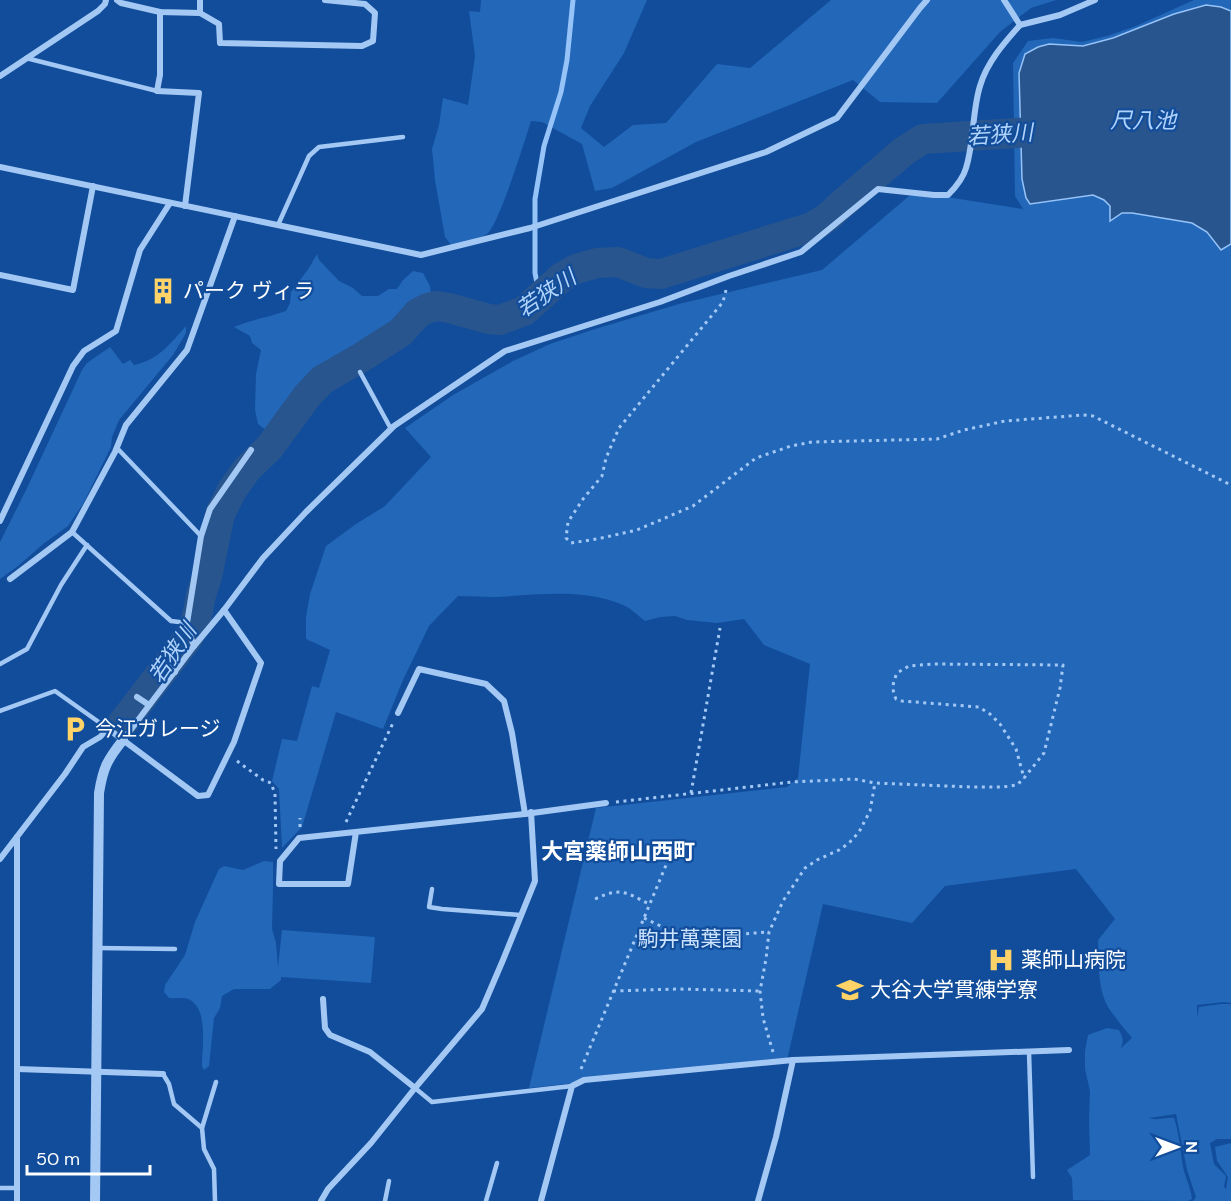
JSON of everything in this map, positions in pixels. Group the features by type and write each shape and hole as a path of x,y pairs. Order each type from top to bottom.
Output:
{"street":[{"path":"0,76 98,11 106,0"},
{"path":"117,0 121,3 160,12 200,13 219,24 220,43 362,46 373,40 375,13 365,4 325,0"},
{"path":"200,0 200,13"},
{"path":"0,167 421,255 530,228 766,152 837,118 927,0"},
{"path":"1004,0 1020,25"},
{"path":"94,1201 96,948 99,793 102,776 108,759 121,739 175,672 193,644 224,610 263,558 306,512 391,429 505,351 660,302 801,252 878,189 948,195 959,183 966,169 980,87 986,71 1001,47 1020,25 1060,15 1095,0"},
{"path":"160,12 160,75 157,92 199,93 185,206"},
{"path":"0,275 73,290 93,186"},
{"path":"0,521 73,366 84,351 116,331 140,250 171,203"},
{"path":"10,579 72,532 117,448 126,425 187,350 235,216"},
{"path":"193,644 187,625 201,536 210,509 251,450"},
{"path":"0,859 83,747 110,730 198,796 208,795 234,742 261,663 224,610"},
{"path":"164,663 175,672"},
{"path":"321,1201 327,1189 371,1143 482,1009 534,881 528,813 504,701 486,684 419,669 398,713"},
{"path":"137,697 149,705"},
{"path":"356,832 348,884 279,884 280,861 299,838 606,803"},
{"path":"17,837 17,1201"},
{"path":"323,999 325,1028 330,1035 370,1052 415,1088"},
{"path":"541,1201 573,1085 584,1080 793,1060 1070,1050"},
{"path":"758,1201 776,1137 793,1060"},
{"path":"17,1069 163,1074"}],"lane":[{"path":"26,58 157,92"},
{"path":"278,225 309,156 319,147 403,137"},
{"path":"360,372 391,429"},
{"path":"117,448 201,536"},
{"path":"72,532 171,621 187,625"},
{"path":"0,664 27,649 61,585 87,545"},
{"path":"0,711 55,691 110,730"},
{"path":"432,889 429,907 520,915"},
{"path":"96,948 175,950"},
{"path":"1029,1052 1033,1177"},
{"path":"163,1074 169,1084 174,1104 202,1128"},
{"path":"215,1201 214,1169 204,1149 202,1128 216,1082"},
{"path":"415,1088 432,1102 573,1085"},
{"path":"486,1201 497,1163"},
{"path":"385,1201 389,1181"},
{"path":"0,1188 17,1188"}],"path":[{"path":"729,276 723,302 619,428 606,458 602,476 568,522 566,538 571,543 637,530 693,506 756,458 791,446 812,442 937,439 963,430 1005,421 1093,416 1231,485"},
{"path":"691,793 720,628"},
{"path":"606,803 792,782 854,779 875,783 970,787 1017,785 1024,778 1044,753 1060,688 1063,665 933,664 909,666 897,673 892,691 896,699 979,707 990,714 1000,724 1016,749 1024,778"},
{"path":"340,834 393,724"},
{"path":"228,755 262,780 271,783 275,794 276,853"},
{"path":"776,1062 763,1018 759,991 769,932 783,901 805,868 839,850 859,832 870,811 875,783"},
{"path":"573,1085 674,846"},
{"path":"595,899 611,892 626,893 650,904"},
{"path":"644,918 669,930 704,933 769,932"},
{"path":"613,991 678,988 759,991"}],"green space":[{"path":"481,0 647,0 624,53 590,106 581,128 604,147 633,125 666,123 717,64 750,68 831,0 1056,0 1031,8 1000,32 937,103 880,102 853,80 696,142 612,188 595,191 582,144 542,122 531,121 511,181 492,227 484,236 451,245 445,237 432,149 443,98 468,105 475,56 469,11 480,12"},
{"name":"駒井萬葉園","path":"1194,0 1231,0 1231,1003 1197,1005 1197,1018 1199,1007 1231,1004 1231,1139 1217,1139 1210,1143 1214,1164 1226,1176 1224,1187 1226,1189 1228,1177 1217,1161 1215,1147 1231,1143 1231,1201 1193,1201 1196,1197 1187,1170 1176,1114 1149,1118 1174,1118 1192,1199 1188,1201 1073,1200 1072,1178 1067,1170 1090,1155 1090,1091 1085,1069 1088,1035 1107,1028 1119,1030 1123,1039 1121,1048 1132,1038 1108,1007 1100,983 1098,940 1115,919 1076,869 945,886 912,923 823,904 787,1060 529,1088 596,808 787,787 798,778 810,664 764,645 744,619 717,623 687,620 675,616 645,621 623,605 576,594 458,596 429,626 383,729 336,712 302,827 282,848 279,789 272,781 282,739 297,741 312,686 319,688 330,650 306,639 306,617 310,594 326,546 385,506 431,457 405,428 453,395 513,361 550,344 679,304 822,270 909,196 934,195 1023,209 1015,196 1013,63 1028,41 1053,38 1082,42 1107,36 1136,26"},
{"path":"317,254 319,260 339,281 362,296 378,296 389,289 397,289 413,271 423,273 430,286 432,302 412,315 400,329 364,351 359,367 332,376 307,394 277,428 267,431 258,424 255,410 256,374 261,350 252,343 250,336 234,327 286,311 290,303 291,292"},
{"path":"186,326 186,333 173,355 119,420 112,437 111,447 83,504 68,526 0,579 0,542 87,363 110,347 123,364 130,360 134,365 142,363 163,350"},
{"path":"264,861 273,862 272,929 278,967 282,930 375,937 371,983 281,977 281,980 270,989 234,989 222,996 220,1008 214,1018 209,1066 204,1070 202,1066 203,1029 199,1010 195,1003 188,999 169,998 164,992 165,985 185,955 195,922 219,869 224,866 243,870"}],"water":[{"name":"尺八池","path":"1206,5 1231,11 1231,244 1221,250 1207,232 1192,223 1132,213 1122,213 1110,221 1110,206 1093,195 1030,204 1026,198 1022,179 1019,73 1025,54 1049,44 1083,46 1113,38 1174,14"}],"waterway":[{"path":"544,294 538,288 535,273 535,199 544,146 561,92 567,60 573,0"},
{"name":"若狭川","path":"122,724 188,638 195,625 220,514 232,490 247,469 269,448 307,396 322,380 401,332 418,313 437,306 500,320 524,311 562,277 576,269 597,263 618,262 646,273 661,274 812,227 828,217 904,151 923,139 1062,130"}],"place":[{"name":"パーク ヴィラ","path":"163,291"},
{"name":"今江ガレージ","path":"75,729"},
{"name":"薬師山病院","path":"1001,960"},
{"name":"大谷大学貫練学寮","path":"850,990"}],"district":[{"name":"大宮薬師山西町","path":"618,851"}]}
